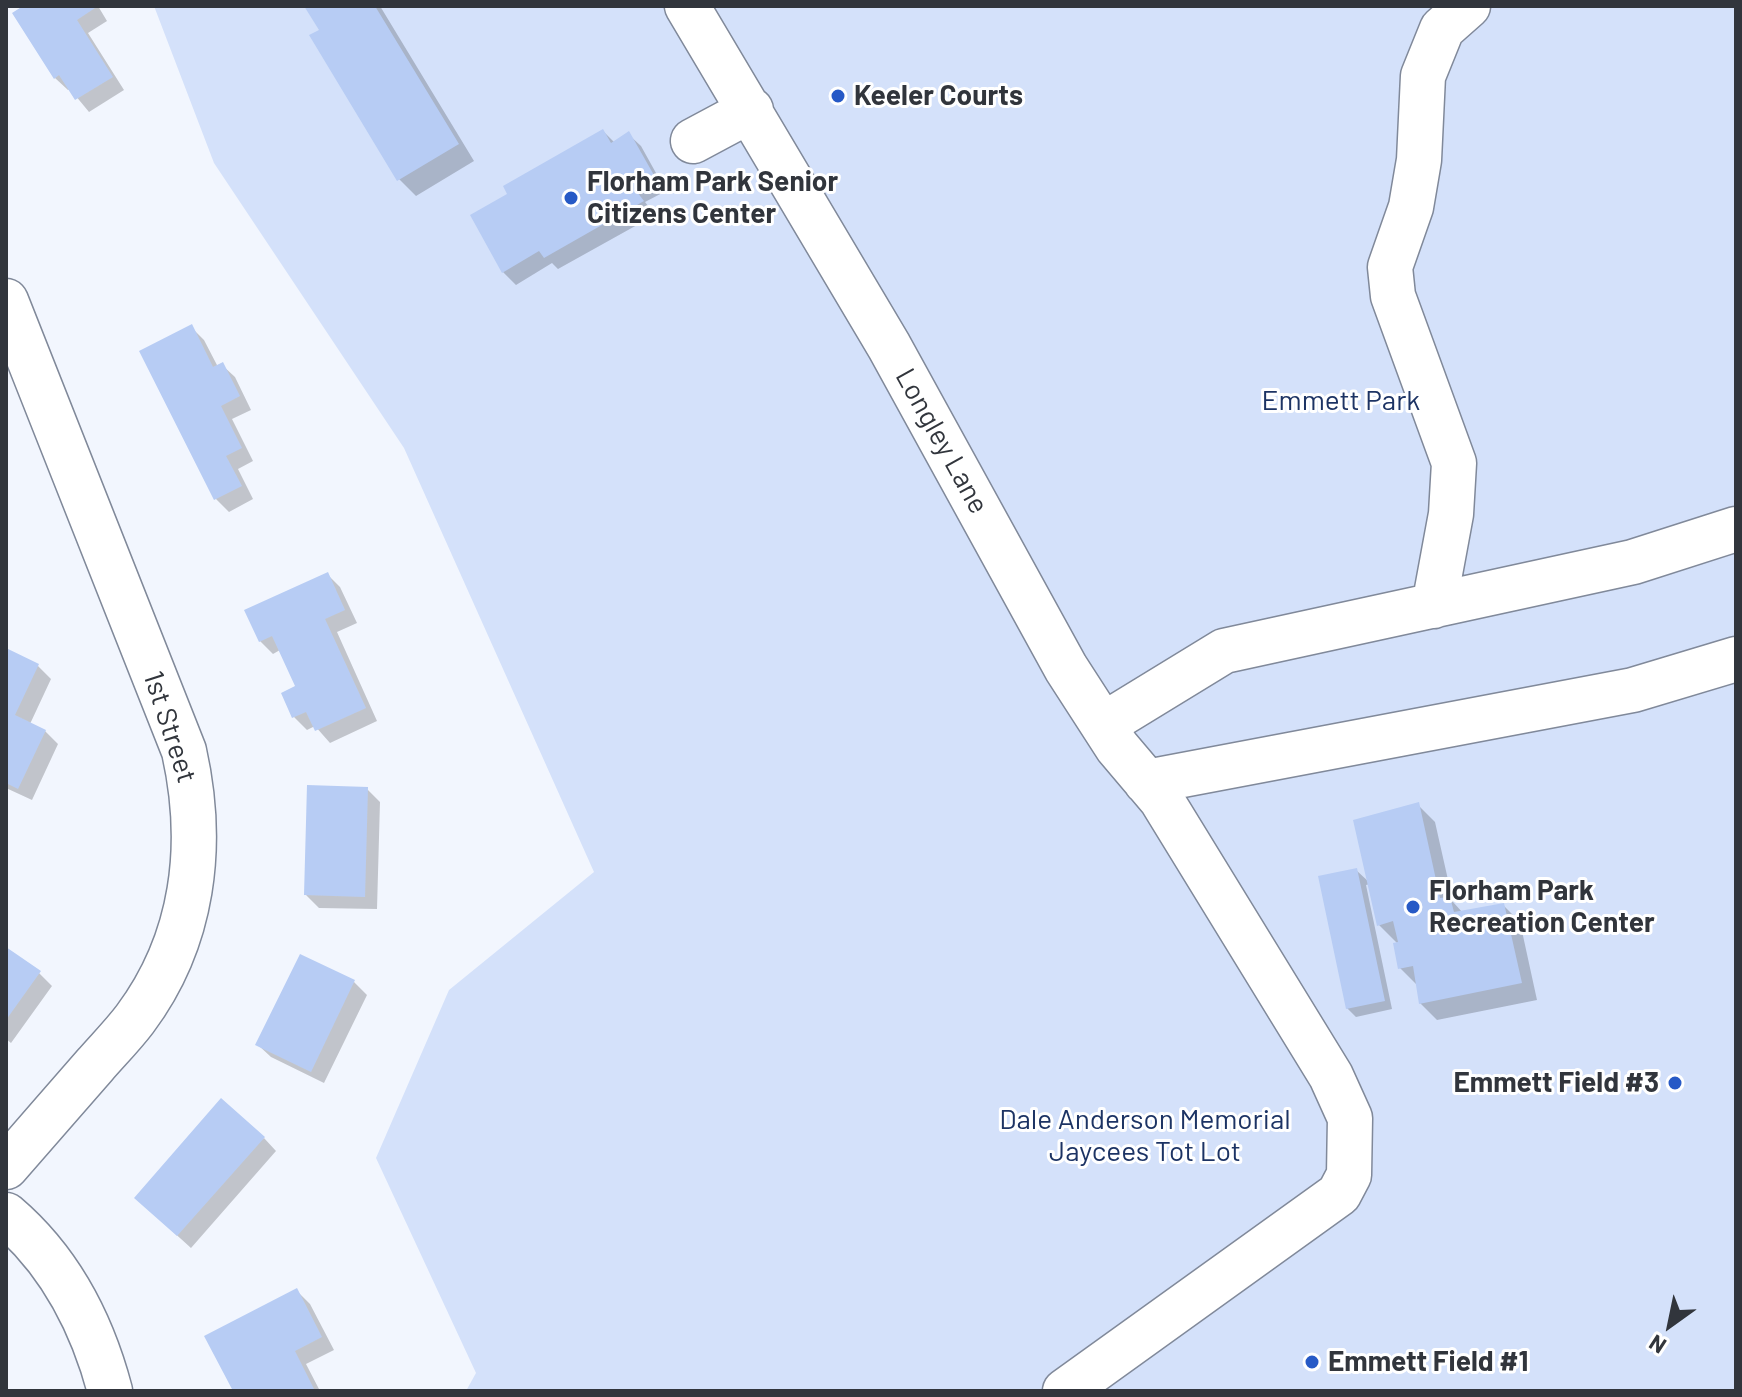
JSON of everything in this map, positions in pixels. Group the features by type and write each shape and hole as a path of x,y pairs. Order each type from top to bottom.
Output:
{"street":[{"name":"Longley Lane","path":"687,6 889,346 1066,668 1117,747 1161,799 1206,869 1331,1076 1350,1118 1349,1175 1339,1194 1065,1391"},
{"path":"1434,606 1451,514 1454,463 1393,296 1390,267 1411,207 1419,160 1423,76 1455,18"},
{"path":"693,141 751,110"},
{"name":"1st Street","path":"6,301 184,751 196,831 192,879 180,934 161,978 135,1019 6,1167"},
{"path":"1103,725 1224,651 1633,562 1736,529"},
{"path":"1146,782 1633,690 1736,659"},
{"path":"6,1215 29,1234 53,1263 78,1305 103,1364 110,1391"}],"green space":[{"name":"Emmett Park","path":"154,6 1736,6 1736,1391 466,1391 476,1373 376,1158 449,990 594,872 404,448 214,163"}],"building":[{"path":"23,6 98,6 77,20 113,77 75,100 59,75 54,79 12,13"},
{"path":"304,6 375,6 459,144 397,181 309,35 319,30"},
{"name":"Florham Park Senior Citizens Center","path":"603,129 611,143 629,131 655,177 634,188 644,201 544,258 539,251 502,273 470,215 507,194 503,186"},
{"path":"192,324 213,367 223,362 240,396 221,406 242,448 226,456 242,486 214,500 139,351"},
{"path":"328,572 345,610 325,619 366,708 315,731 306,712 292,718 281,693 295,686 272,636 259,642 244,610"},
{"path":"6,648 39,664 15,715 46,730 18,789 6,783"},
{"path":"307,785 368,787 365,897 304,895"},
{"name":"Florham Park Recreation Center","path":"1419,802 1440,898 1450,897 1454,912 1504,903 1522,983 1419,1004 1413,966 1398,969 1393,943 1398,942 1393,921 1377,926 1353,820"},
{"path":"1357,868 1385,1001 1346,1009 1318,876"},
{"path":"6,947 41,971 6,1020"},
{"path":"300,954 355,980 311,1072 255,1045"},
{"path":"221,1098 265,1137 177,1236 134,1198"},
{"path":"297,1288 322,1337 295,1351 315,1391 233,1391 204,1336"}],"place":[{"name":"Keeler Courts","path":"838,96"},
{"name":"Florham Park Senior Citizens Center","path":"571,198"},
{"name":"Florham Park Recreation Center","path":"1413,907"},
{"name":"Emmett Field #3","path":"1675,1083"},
{"name":"Emmett Field #1","path":"1312,1362"}],"park label":[{"name":"Dale Anderson Memorial Jaycees Tot Lot","path":"1145,1136"}]}
